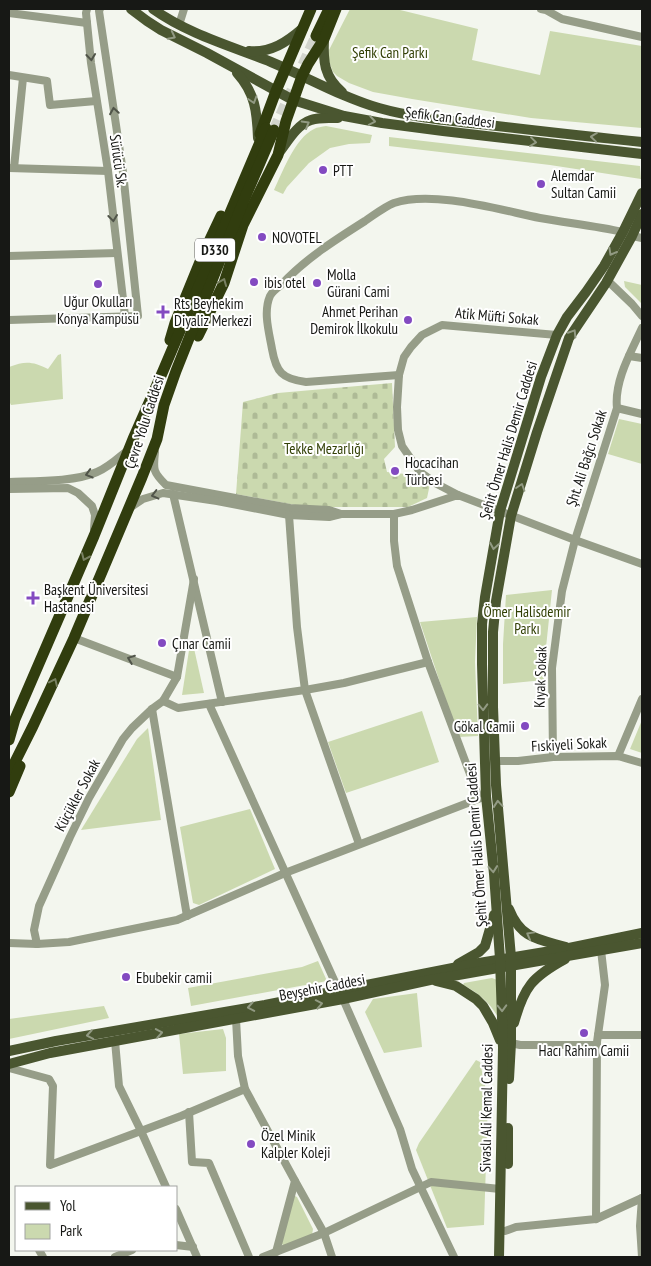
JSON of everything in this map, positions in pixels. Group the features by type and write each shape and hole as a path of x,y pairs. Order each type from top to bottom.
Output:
{"highway":[{"path":"164,405 224,283 243,225 278,155 286,121 308,64 313,9"},
{"path":"163,371 174,322 204,252 258,141 285,69 329,9"},
{"path":"312,34 336,9"},
{"name":"Çevre Yolu Caddesi","path":"9,740 15,719 94,536 129,448 270,129 176,371 164,405 157,439 124,521 74,638 9,774"},
{"name":"D330","path":"9,731 15,719"},
{"path":"9,792 33,726"}],"main road":[{"name":"Şefik Can Caddesi","path":"131,9 161,30 293,100 348,117 443,131 642,154"},
{"name":"Şefik Can Caddesi","path":"153,9 180,25 270,62 351,99 381,109 414,116 642,142"},
{"path":"239,50 264,51 275,48 290,39 312,34 324,57 327,73 335,86 351,99"},
{"path":"231,66 244,80 255,105 258,141"},
{"path":"278,155 304,123 312,120 348,117"},
{"name":"Şehit Ömer Halis Demir Caddesi","path":"500,964 496,909 483,797 482,624 500,511 538,386 557,335 604,266 632,235 642,193"},
{"name":"Şehit Ömer Halis Demir Caddesi","path":"511,962 496,784 493,632 496,601 511,516 569,338 607,280 642,214"},
{"path":"506,904 513,919 522,930 533,938 571,951"},
{"path":"453,968 479,952 485,946 496,909"},
{"name":"Beyşehir Caddesi","path":"9,1052 56,1041 265,1005 430,980 500,964 571,951 642,933"},
{"name":"Beyşehir Caddesi","path":"571,951 601,950 642,942"},
{"path":"508,1043 526,990 538,976 571,951"},
{"name":"Sivaslı Ali Kemal Caddesi","path":"499,1257 500,1189 511,962"},
{"name":"Beyşehir Caddesi","path":"9,1066 50,1053 236,1019 453,968 500,964"},
{"name":"Sivaslı Ali Kemal Caddesi","path":"500,964 508,1043 508,1151 505,1257"},
{"path":"430,980 456,986 476,999 483,1006 508,1043"}],"street":[{"path":"180,25 184,9"},
{"path":"545,9 562,19 642,36"},
{"path":"86,11 99,10"},
{"name":"Sürücü Sk.","path":"86,11 96,101 108,171 125,316 138,316 123,172 99,10"},
{"path":"9,13 87,23"},
{"path":"9,75 47,81 50,105 96,101"},
{"path":"23,78 11,168 108,171"},
{"path":"399,375 306,382 292,380 277,368 273,354 267,310 271,296 290,275 322,249 394,203 417,199 477,204 632,235"},
{"path":"9,256 117,254"},
{"path":"607,280 642,316"},
{"path":"9,320 125,316"},
{"name":"Atik Müfti Sokak","path":"557,335 456,325 442,325 422,335 410,347 404,357 399,375 397,407 398,430 402,446 420,472 458,494 511,516 642,564"},
{"name":"Şht. Ali Bağcı Sokak","path":"575,540 617,408 617,394 629,356 642,328"},
{"path":"629,356 642,358"},
{"path":"617,408 642,414"},
{"path":"157,439 153,469 158,478 166,485 290,508 329,510 341,514"},
{"path":"9,482 85,476 110,465 129,448"},
{"path":"9,490 68,488 78,493 92,506 94,536"},
{"path":"124,521 132,505 143,499 163,493 289,515 328,517 341,514 394,514 412,510 458,494"},
{"path":"173,494 222,702"},
{"path":"9,943 69,942 177,920 285,873 483,797 428,662 397,566 394,541 394,514"},
{"path":"289,515 297,627 305,690 359,844"},
{"name":"Kıyak Sokak","path":"553,757 552,668 562,591 575,540"},
{"name":"Küçükler Sokak","path":"37,944 34,930 39,906 89,798 123,739 132,728 163,701 176,677 194,579"},
{"path":"74,638 176,677"},
{"path":"163,701 178,708 305,690 344,683 428,662"},
{"path":"618,756 642,699"},
{"path":"209,704 341,995 400,1129 412,1169 454,1257"},
{"path":"152,710 187,916"},
{"name":"Fıskiyeli Sokak","path":"496,761 518,761 553,757 618,756 642,763"},
{"path":"596,1219 597,1045 605,985 601,950"},
{"path":"236,1019 238,1056 245,1089 324,1233 332,1257"},
{"path":"598,1035 642,1034"},
{"path":"116,1041 119,1086 166,1186"},
{"path":"508,1043 520,1045 597,1045"},
{"path":"9,1066 49,1080 53,1086 50,1165 245,1089"},
{"path":"189,1112 192,1162 209,1163 249,1257"},
{"path":"276,1252 295,1181"},
{"path":"263,1257 324,1233 431,1182 500,1189"},
{"path":"505,1231 516,1227 596,1219 642,1198 640,1226 642,1257"},
{"path":"178,1213 197,1257"},
{"path":"178,1245 193,1247"},
{"path":"115,1257 130,1251"}],"green space":[{"name":"Şefik Can Parkı","path":"350,9 396,9 478,29 472,60 540,75 550,31 642,46 642,128 531,118 373,92 349,83 333,72 329,61 329,50"},
{"path":"326,126 372,135 370,143 349,144 330,148 309,163 283,194 274,190 295,147 307,133 318,127"},
{"path":"389,137 640,166 641,179 550,165 389,146"},
{"path":"624,281 642,285 642,304 625,287"},
{"path":"61,354 63,399 11,405 9,401 9,367 28,363 37,364 48,369 58,355"},
{"name":"Tekke Mezarlığı","path":"392,383 395,447 384,459 387,472 414,475 430,484 427,498 408,507 306,507 236,494 243,402 278,393"},
{"path":"619,419 642,424 642,464 608,454"},
{"name":"Ömer Halisdemir Parkı","path":"552,590 544,680 503,684 506,595"},
{"path":"477,617 475,662 478,736 458,737 420,622"},
{"path":"190,644 193,644 204,693 182,695"},
{"path":"422,711 439,762 346,793 328,742"},
{"path":"642,720 642,753 630,749"},
{"path":"148,728 161,820 81,830 137,739"},
{"path":"250,809 275,869 199,905 193,903 180,827"},
{"path":"318,961 327,981 191,1006 188,988 302,967"},
{"path":"492,978 500,981 498,1017 483,998 463,985 464,983"},
{"path":"417,993 422,1047 384,1053 365,1012 373,999"},
{"path":"104,1006 109,1018 9,1039 9,1019"},
{"path":"223,1029 226,1038 226,1071 183,1074 179,1034"},
{"path":"476,1060 480,1062 488,1100 484,1225 447,1228 416,1150"},
{"path":"293,1195 297,1197 313,1229 312,1235 284,1246 280,1242"}],"tunnel":[{"path":"303,65 316,36"},
{"path":"274,130 293,88"}],"place":[{"name":"PTT","path":"323,170"},
{"name":"Alemdar Sultan Camii","path":"541,184"},
{"name":"NOVOTEL","path":"262,237"},
{"name":"ibis otel","path":"254,282"},
{"name":"Molla Gürani Cami","path":"317,283"},
{"name":"Uğur Okulları Konya Kampüsü","path":"98,284"},
{"name":"Rts Beyhekim Diyaliz Merkezi","path":"163,312"},
{"name":"Ahmet Perihan Demirok İlkokulu","path":"408,320"},
{"name":"Hocacihan Türbesi","path":"395,471"},
{"name":"Başkent Üniversitesi Hastanesi","path":"33,598"},
{"name":"Çınar Camii","path":"162,643"},
{"name":"Gökal Camii","path":"525,726"},
{"name":"Ebubekir camii","path":"126,977"},
{"name":"Hacı Rahim Camii","path":"584,1033"},
{"name":"Özel Minik Kalpler Koleji","path":"251,1144"}]}
